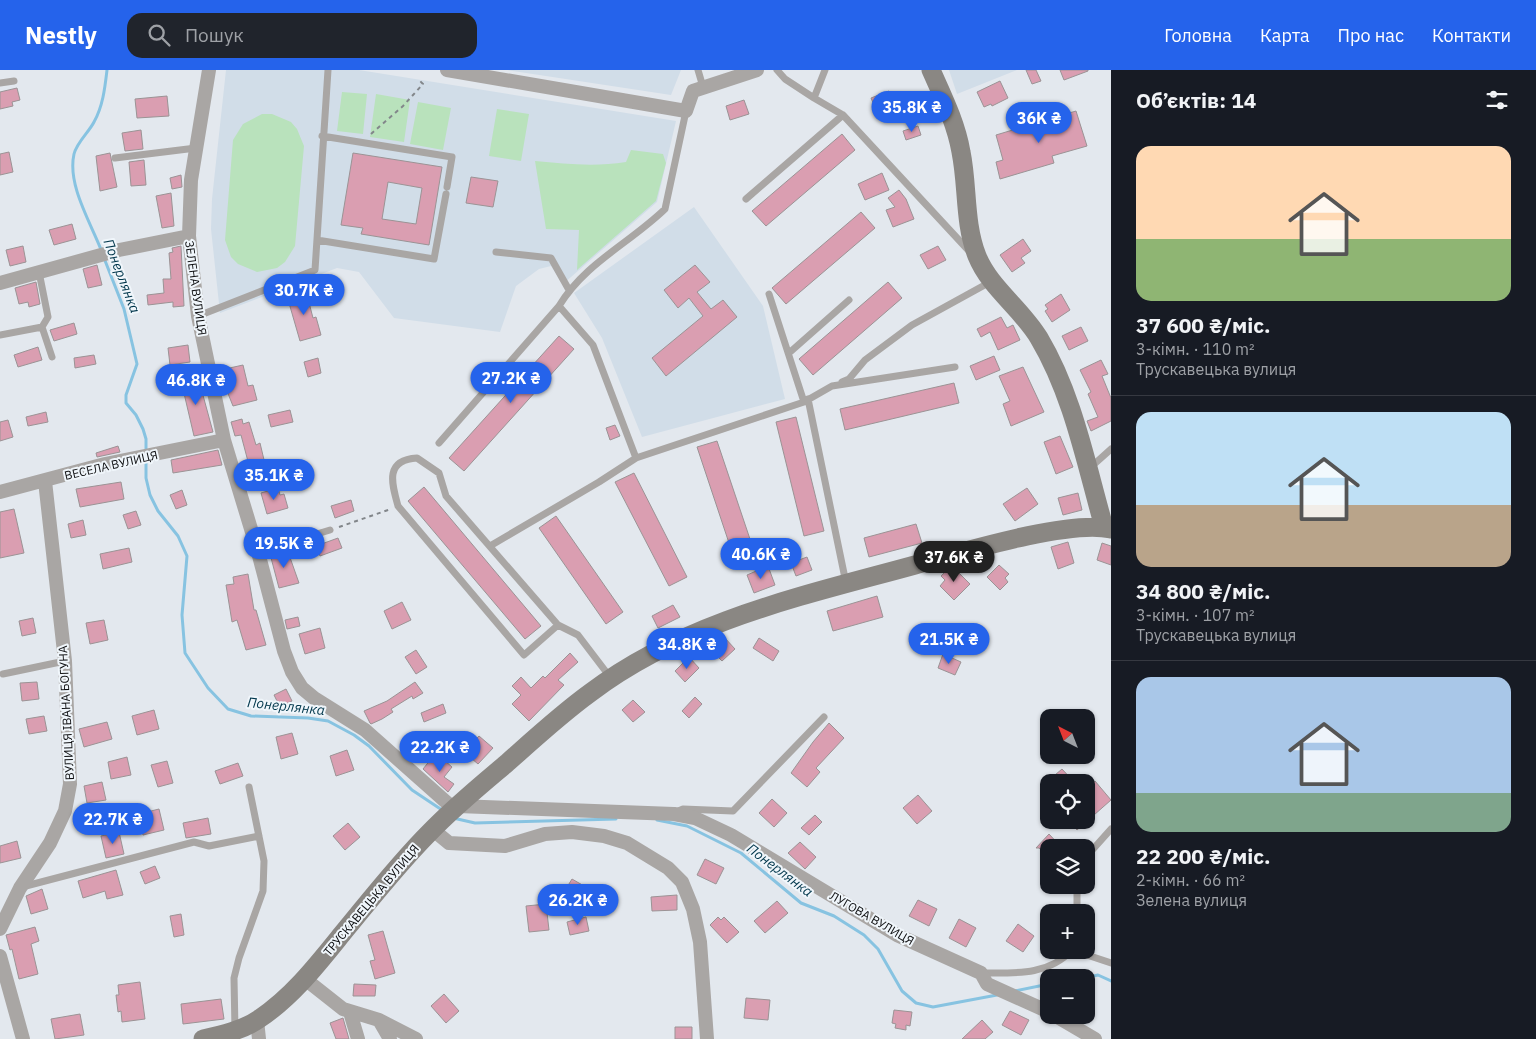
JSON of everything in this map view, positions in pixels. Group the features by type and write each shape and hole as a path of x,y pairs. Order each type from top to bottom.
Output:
{"main road":[{"path":"931,70 956,128 962,153 968,220 978,259 992,281 1038,336 1053,364 1075,424 1107,528"},
{"name":"ТРУСКАВЕЦЬКА ВУЛИЦЯ","path":"203,1039 235,1030 258,1030 305,979 392,872 447,815 559,718 611,678 657,651 728,619 769,605 1000,543 1059,530 1107,528"}],"street":[{"name":"ЗЕЛЕНА ВУЛИЦЯ","path":"208,70 191,180 189,236 198,316 224,440 258,552 284,651 292,672 302,688 314,698 365,730 447,815"},
{"path":"447,70 686,111 693,91 757,70"},
{"path":"0,283 119,250 189,236"},
{"name":"ВЕСЕЛА ВУЛИЦЯ","path":"0,492 137,457 224,440"},
{"name":"ВУЛИЦЯ ІВАНА БОГУНА","path":"0,928 20,888 50,843 66,811 70,784 65,661 45,481"},
{"name":"ЛУГОВА ВУЛИЦЯ","path":"447,815 674,814 695,818 731,835 897,936 984,978 1014,996 1040,1008"},
{"path":"447,815 449,843 505,846 545,834 572,832 604,836 627,843 668,868 682,882 694,909 700,942 706,1039"},
{"path":"0,956 23,1039"},
{"path":"305,979 350,1012 379,1020 416,1039"},
{"path":"350,1012 358,1039"},
{"path":"379,1020 390,1039"},
{"path":"1069,1024 1095,1039"}],"lane":[{"path":"198,316 315,270 322,136 328,70"},
{"path":"698,70 703,87"},
{"path":"777,70 785,79 843,116 960,244 978,259"},
{"path":"814,98 825,70"},
{"path":"0,83 14,81"},
{"path":"439,443 559,306 569,290 608,253 665,209 686,111"},
{"path":"746,199 843,116"},
{"path":"317,240 434,259 452,156 322,136"},
{"path":"115,158 196,148"},
{"path":"496,252 551,258 569,290"},
{"path":"0,335 42,327 48,317 38,272"},
{"path":"490,546 636,458 806,401 849,378 865,360 912,325 992,281"},
{"path":"768,294 806,401 846,584"},
{"path":"789,353 849,300"},
{"path":"559,306 593,345 636,458"},
{"path":"42,327 52,357"},
{"path":"832,386 955,367"},
{"path":"1088,470 1111,449"},
{"path":"558,625 524,655 398,506 391,481 394,470 404,460 424,461 439,473 446,496 558,625 578,635 611,678"},
{"path":"258,552 330,530"},
{"path":"4,674 65,661"},
{"path":"674,814 683,809 733,811 824,717"},
{"path":"235,1030 234,978 239,958 263,892 264,861 249,787"},
{"path":"1095,847 1111,829"},
{"path":"20,888 194,842 209,846 259,836"},
{"path":"1095,958 1111,963"},
{"path":"984,978 1034,971 1053,966 1061,959"}],"path":[{"path":"361,142 403,106 422,84 420,81"},
{"path":"330,530 398,506"}],"shaded area":[{"path":"226,70 359,70 676,121 657,202 563,284 551,266 539,269 516,286 500,332 394,318 359,272 337,268 220,313 211,229 212,199"},
{"path":"507,70 681,70 671,95"},
{"path":"949,70 1017,70 957,94"},
{"path":"694,207 763,306 785,399 642,437 602,338 574,293"}],"green space":[{"path":"342,92 367,94 363,134 337,131"},
{"path":"376,94 410,100 404,142 370,137"},
{"path":"418,102 451,108 443,150 410,144"},
{"path":"497,109 529,114 521,161 489,156"},
{"path":"262,114 272,114 291,122 297,129 304,146 295,246 285,262 277,268 257,272 238,264 231,257 225,240 233,140 243,124"},
{"path":"631,150 663,154 666,163 656,201 577,270 579,230 546,229 535,161 580,165 614,164 626,162"}],"building":[{"path":"1026,70 1036,70 1041,81 1032,84"},
{"path":"1060,70 1088,70 1088,71 1064,80"},
{"path":"1000,81 1008,98 992,106 991,104 984,107 977,92"},
{"path":"17,88 20,100 12,102 13,106 0,109 0,92"},
{"path":"889,91 894,106 877,112 871,98"},
{"path":"167,96 169,116 137,118 135,99"},
{"path":"744,100 749,114 730,120 726,106"},
{"path":"1076,111 1087,146 1052,156 1054,163 1000,179 996,162 1003,160 996,135"},
{"path":"918,126 921,135 906,140 903,131"},
{"path":"141,130 143,149 125,151 122,133"},
{"path":"842,134 855,150 766,226 752,211"},
{"path":"9,152 13,172 0,175 0,154"},
{"path":"110,153 117,187 100,191 96,156"},
{"path":"353,153 442,167 429,245 361,234 363,228 341,225","holes":["388,182 422,188 416,224 382,219"]},
{"path":"144,160 146,185 131,186 129,162"},
{"path":"882,173 889,190 865,200 858,184"},
{"path":"181,175 182,187 172,189 170,178"},
{"path":"471,177 498,181 493,207 466,203"},
{"path":"899,190 906,199 914,219 893,227 886,210 895,207 888,198"},
{"path":"171,193 174,226 162,228 156,196"},
{"path":"861,212 875,228 786,304 772,288"},
{"path":"72,224 76,239 54,245 49,230"},
{"path":"1023,239 1031,251 1021,258 1025,263 1012,272 1000,255"},
{"path":"23,246 26,262 10,266 6,250"},
{"path":"181,246 184,306 173,307 173,302 148,305 147,295 164,293 163,279 171,279 169,253 173,252 172,248"},
{"path":"938,246 946,260 928,269 920,255"},
{"path":"97,265 102,285 88,288 83,269"},
{"path":"695,265 710,282 697,292 711,309 723,300 737,317 666,376 652,358 703,316 689,298 678,308 664,290"},
{"path":"36,282 40,304 29,307 28,302 19,304 15,288"},
{"path":"888,282 902,298 813,375 799,359"},
{"path":"306,291 313,318 316,317 321,335 300,341 287,296"},
{"path":"1061,294 1070,310 1052,322 1045,311 1048,309 1045,305"},
{"path":"1001,317 1007,328 1013,325 1020,340 998,350 990,332 981,337 977,329"},
{"path":"74,323 77,334 54,341 50,330"},
{"path":"1081,327 1088,341 1069,350 1062,336"},
{"path":"559,336 574,349 464,471 449,458"},
{"path":"188,345 190,362 170,365 168,348"},
{"path":"38,347 42,360 18,367 14,355"},
{"path":"94,355 96,364 75,368 74,358"},
{"path":"994,356 1000,370 976,380 970,366"},
{"path":"318,358 321,373 308,377 304,362"},
{"path":"1101,360 1108,374 1102,376 1111,398 1111,421 1091,431 1087,421 1098,417 1088,394 1091,392 1080,370"},
{"path":"243,365 248,386 253,385 257,400 233,406 227,391 230,390 225,369"},
{"path":"1023,367 1044,412 1011,426 1003,404 1010,401 999,376"},
{"path":"198,377 213,432 194,436 183,389 176,390 174,382"},
{"path":"954,383 959,403 845,430 840,409"},
{"path":"290,410 293,422 271,427 268,415"},
{"path":"46,412 48,422 28,426 26,417"},
{"path":"796,417 824,531 804,536 776,422"},
{"path":"242,419 243,424 249,422 256,445 260,443 265,464 250,469 241,435 235,436 231,422"},
{"path":"8,420 13,437 0,441 0,422"},
{"path":"615,425 620,436 610,440 606,428"},
{"path":"1060,436 1073,467 1056,474 1044,442"},
{"path":"717,441 754,551 734,558 697,447"},
{"path":"118,446 120,452 97,457 96,453"},
{"path":"218,450 222,465 173,473 171,460"},
{"path":"634,473 687,577 669,586 615,482"},
{"path":"121,482 124,499 80,507 76,489"},
{"path":"424,487 541,626 525,639 408,501"},
{"path":"278,488 280,495 284,494 288,508 267,514 261,493"},
{"path":"1027,488 1038,504 1015,521 1003,504"},
{"path":"182,490 187,505 176,509 170,495"},
{"path":"1078,493 1082,510 1063,515 1058,498"},
{"path":"351,500 354,511 335,518 331,506"},
{"path":"14,509 24,553 0,558 0,512"},
{"path":"136,511 141,525 128,529 123,515"},
{"path":"556,516 623,612 606,624 539,528"},
{"path":"83,520 86,535 71,538 68,524"},
{"path":"916,524 922,543 869,557 864,538"},
{"path":"338,538 342,548 320,556 316,546"},
{"path":"1068,542 1074,563 1058,569 1051,547"},
{"path":"1102,543 1111,546 1111,565 1097,560"},
{"path":"129,548 132,562 103,569 100,554"},
{"path":"287,549 299,583 279,588 270,554"},
{"path":"807,557 812,570 796,576 791,563"},
{"path":"999,565 1009,574 1005,578 1008,582 1000,590 987,577"},
{"path":"768,566 775,585 754,593 747,575"},
{"path":"949,568 952,570 954,568 970,584 954,600 940,586 945,580 941,576"},
{"path":"248,574 254,610 256,610 266,645 246,650 237,620 232,622 226,585 234,584 233,577"},
{"path":"877,596 883,617 833,631 827,611"},
{"path":"402,602 411,620 392,629 384,611"},
{"path":"673,605 680,617 658,628 652,616"},
{"path":"298,617 300,626 287,629 285,620"},
{"path":"33,618 36,633 22,636 19,621"},
{"path":"104,620 108,640 90,644 86,623"},
{"path":"320,628 325,648 305,654 299,634"},
{"path":"724,637 735,649 722,661 711,650"},
{"path":"759,638 779,651 773,661 753,648"},
{"path":"416,650 427,667 416,674 405,657"},
{"path":"570,653 578,662 558,680 564,685 529,721 512,704 521,695 512,686 521,677 531,688 543,676 545,678"},
{"path":"943,654 961,662 955,675 938,668"},
{"path":"689,657 699,668 685,682 675,671"},
{"path":"37,682 39,699 22,701 20,683"},
{"path":"415,682 423,693 413,699 412,696 391,709 393,712 382,719 370,723 364,711 387,701"},
{"path":"286,689 292,701 280,707 274,695"},
{"path":"695,697 702,704 689,718 682,711"},
{"path":"633,700 645,712 633,722 622,710"},
{"path":"443,704 446,713 424,722 421,713"},
{"path":"154,710 159,729 137,735 132,716"},
{"path":"44,716 47,731 29,734 26,719"},
{"path":"107,722 112,739 84,747 79,729"},
{"path":"829,723 844,738 816,768 820,772 807,787 791,773"},
{"path":"292,733 298,754 281,759 276,737"},
{"path":"479,736 493,748 478,764 464,752"},
{"path":"347,750 354,770 336,776 330,756"},
{"path":"127,757 131,775 111,779 108,762"},
{"path":"431,759 439,766 444,760 452,767 444,777 454,784 448,792 423,769"},
{"path":"167,761 173,783 158,787 151,765"},
{"path":"238,763 243,776 220,784 215,771"},
{"path":"1062,769 1067,774 1056,774"},
{"path":"1095,781 1111,800 1095,814"},
{"path":"102,782 106,800 87,803 84,786"},
{"path":"918,795 932,811 917,824 903,808"},
{"path":"772,799 787,813 774,827 759,813"},
{"path":"159,809 164,830 143,835 140,822 145,820 143,813"},
{"path":"815,815 822,822 809,835 801,828"},
{"path":"208,818 211,834 186,838 183,823"},
{"path":"348,823 360,837 345,850 333,836"},
{"path":"119,832 124,854 106,858 101,836"},
{"path":"1049,834 1054,839 1044,839"},
{"path":"17,841 21,858 0,863 0,846"},
{"path":"800,842 816,857 805,869 788,853"},
{"path":"705,859 724,868 716,884 697,875"},
{"path":"155,866 160,878 145,884 140,872"},
{"path":"116,870 123,895 107,899 105,891 83,898 78,881"},
{"path":"572,879 591,890 583,903 564,892"},
{"path":"42,889 48,909 31,914 26,896"},
{"path":"677,895 677,910 652,911 651,897"},
{"path":"918,900 937,909 929,926 909,916"},
{"path":"777,901 788,913 765,933 754,921"},
{"path":"546,904 549,930 529,932 526,906"},
{"path":"181,914 184,935 174,937 170,916"},
{"path":"586,917 589,931 570,935 567,922"},
{"path":"718,917 721,920 724,917 739,932 727,943 710,925"},
{"path":"959,919 976,928 966,947 949,938"},
{"path":"1018,924 1034,936 1023,952 1006,941"},
{"path":"35,927 39,941 31,944 38,974 19,979 12,949 10,950 6,935"},
{"path":"383,931 395,973 375,979 370,961 375,960 368,935"},
{"path":"140,982 145,1019 122,1022 121,1011 118,1012 116,995 119,995 118,985"},
{"path":"354,984 376,985 375,996 353,996"},
{"path":"444,994 459,1011 446,1023 431,1006"},
{"path":"746,998 770,1000 768,1020 744,1018"},
{"path":"221,999 224,1019 183,1024 181,1004"},
{"path":"894,1010 912,1012 910,1026 906,1025 906,1030 895,1028 896,1024 892,1023"},
{"path":"1010,1011 1029,1020 1021,1035 1002,1025"},
{"path":"80,1014 84,1035 55,1039 51,1019"},
{"path":"343,1018 349,1039 336,1039 330,1023"},
{"path":"982,1020 993,1032 985,1039 962,1039"},
{"path":"675,1027 692,1027 692,1039 675,1039"}],"waterway":[{"name":"Понерлянка","path":"102,252 81,204 73,166 74,154 80,141 92,126 100,110 107,70"},
{"name":"Понерлянка","path":"104,258 124,309 137,364 126,395 126,403 136,415 143,429 146,439 146,451"},
{"name":"Понерлянка","path":"146,460 146,478 150,495 158,511 178,536 187,556 182,615 185,653 208,688 228,709 251,716 308,718 328,721 354,735 369,746 412,790 442,810"},
{"name":"Понерлянка","path":"453,818 475,823 616,819"},
{"name":"Понерлянка","path":"657,820 687,826 741,853 801,903 834,916 864,935 878,949 902,991 916,1003 933,1007 997,995"},
{"name":"Понерлянка","path":"1095,976 1098,975 1111,981"},
{"name":"Понерлянка","path":"1015,991 1040,986"}]}
